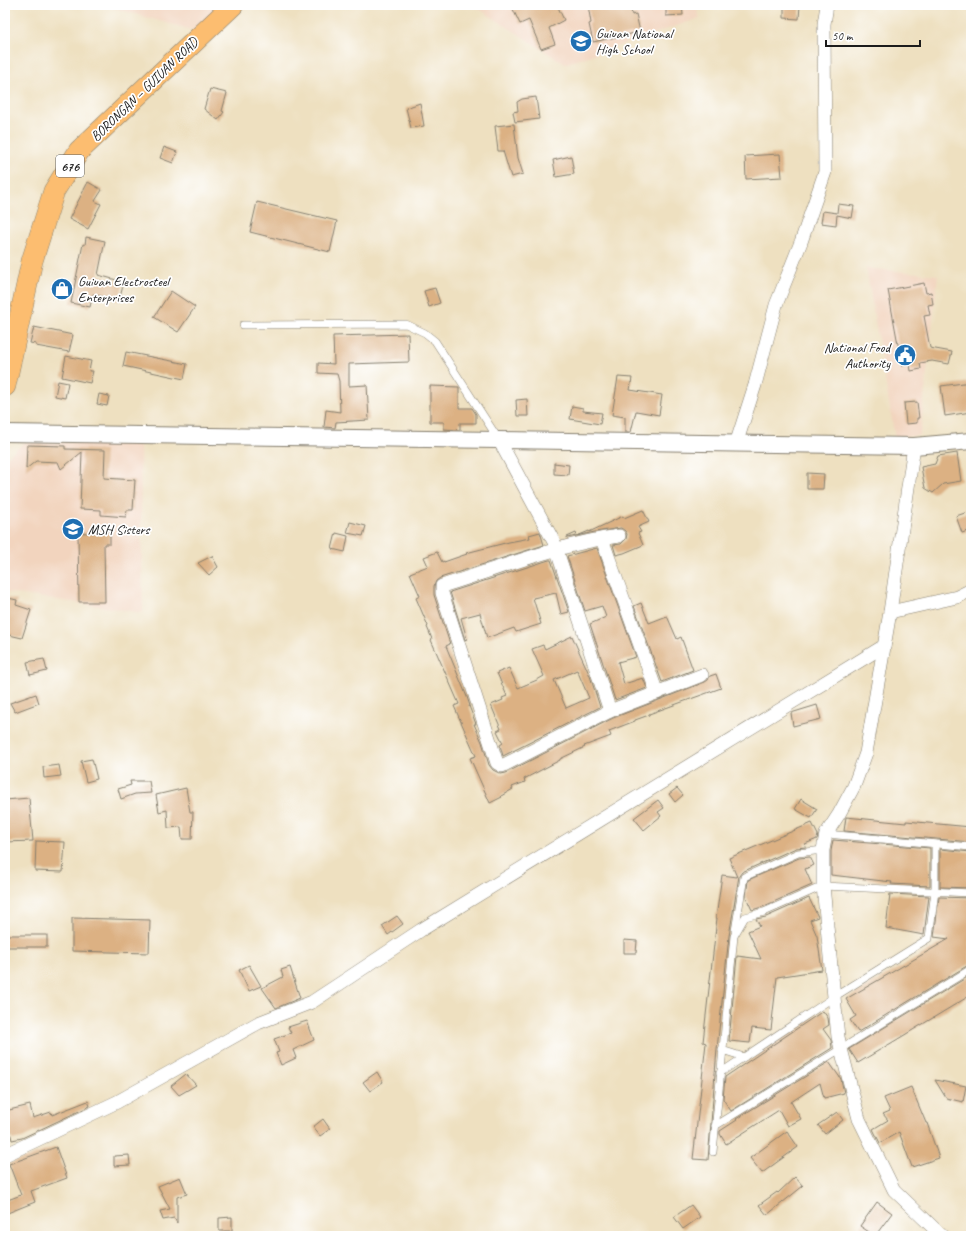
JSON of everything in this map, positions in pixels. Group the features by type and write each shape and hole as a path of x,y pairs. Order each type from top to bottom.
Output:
{"main road":[{"name":"BORONGAN – GUIUAN ROAD","path":"5,386 32,261 54,191 79,151 233,5"}],"street":[{"path":"736,444 755,385 776,305 801,242 825,172 824,24 827,5"},
{"path":"5,433 914,446 971,441"},
{"path":"499,440 557,549 610,711"},
{"path":"914,446 890,612 866,753 854,786 826,834 823,850 823,886 838,1037 859,1119 894,1190 942,1236"},
{"path":"619,536 557,549 442,586 442,593 497,763 502,766 610,711 702,675"},
{"path":"602,539 657,693"},
{"path":"890,612 957,597 971,590"},
{"path":"5,1155 117,1102 258,1023 312,1002 421,930 884,646"}],"lane":[{"path":"243,325 406,324 425,333 435,341 499,440"},
{"path":"826,834 971,847"},
{"path":"720,1073 834,997 929,938 935,891 935,844"},
{"path":"713,1152 734,936 744,877 798,853 823,850"},
{"path":"734,936 745,917 764,912 823,886 971,892"},
{"path":"715,1126 971,969"},
{"path":"722,1050 744,1057"}],"shaded area":[{"path":"103,5 225,5 195,31"},
{"name":"Guiuan National High School","path":"473,5 695,5 700,18 565,64"},
{"name":"National Food Authority","path":"866,268 938,275 920,435 895,438"},
{"name":"MSH Sisters","path":"25,442 140,442 143,613 5,592 5,465 7,457"}],"building":[{"path":"511,5 557,5 564,20 549,28 555,44 541,49 529,20 520,24"},
{"path":"588,5 630,5 632,15 636,14 640,32 593,42 589,24 591,23"},
{"path":"666,5 682,5 683,15 666,16"},
{"path":"784,5 800,5 799,19 784,18"},
{"path":"210,89 227,93 222,111 224,112 218,120 204,109"},
{"path":"536,97 539,119 515,122 513,112 518,111 517,102 522,99"},
{"path":"420,103 424,126 411,128 406,108"},
{"path":"514,124 518,158 523,174 511,177 503,151 498,151 495,126"},
{"path":"164,147 177,152 173,163 160,158"},
{"path":"780,154 782,177 746,179 745,156"},
{"path":"571,156 574,174 556,177 553,160"},
{"path":"88,182 102,190 95,201 101,204 88,229 69,219"},
{"path":"257,202 337,221 330,252 250,232"},
{"path":"838,204 854,206 852,218 837,215 836,225 821,223 823,211 837,213"},
{"path":"86,237 105,241 98,275 124,282 119,301 93,294 90,307 71,303 83,244 85,245"},
{"path":"924,283 926,293 931,292 933,304 928,305 930,315 924,316 930,348 952,352 949,364 932,361 920,363 921,369 911,371 910,365 902,366 888,290"},
{"path":"435,288 440,303 429,307 424,291"},
{"path":"171,291 195,307 178,332 154,317"},
{"path":"34,327 73,335 69,352 36,346 36,344 30,343"},
{"path":"408,334 409,362 349,364 349,386 367,385 369,420 336,422 335,428 324,427 326,410 340,412 339,381 337,374 318,373 318,363 334,364 333,336"},
{"path":"126,352 187,364 184,379 123,366"},
{"path":"66,356 91,361 89,371 93,371 90,383 62,377"},
{"path":"618,377 632,378 630,390 662,395 659,415 636,411 631,432 625,432 625,417 612,415"},
{"path":"58,381 68,383 65,398 55,396"},
{"path":"971,382 971,412 945,416 941,386"},
{"path":"430,386 459,387 459,408 472,408 476,414 476,423 460,423 460,430 444,429 444,422 430,422"},
{"path":"99,394 109,396 107,406 97,404"},
{"path":"527,399 528,416 517,416 516,400"},
{"path":"917,402 919,418 917,418 917,423 906,424 904,403"},
{"path":"572,406 583,408 583,411 602,413 600,424 570,419"},
{"path":"27,445 65,446 65,449 105,450 104,478 135,480 133,510 127,510 126,517 101,515 101,510 80,509 82,452 61,469 58,462 36,461 26,469"},
{"path":"957,453 961,481 943,484 933,493 925,488 921,467 935,464 938,456"},
{"path":"554,463 569,465 568,475 554,474"},
{"path":"807,473 824,474 823,489 807,489"},
{"path":"643,510 649,522 638,527 641,532 638,533 643,545 616,555 613,545 621,544 626,539 627,534 621,528 578,536 623,516 624,518"},
{"path":"971,511 971,530 962,533 956,516"},
{"path":"350,522 366,526 363,536 347,533"},
{"path":"110,532 110,544 104,544 105,602 79,602 78,533"},
{"path":"540,532 544,545 440,578 436,581 434,586 434,595 450,644 446,646 467,697 476,724 474,724 482,742 489,765 493,770 501,774 506,773 613,718 705,682 710,676 716,674 721,688 649,714 609,731 611,736 584,746 585,747 560,759 524,779 525,782 512,787 513,789 501,796 502,797 490,803 470,758 476,756 454,706 459,704 431,640 428,626 416,598 420,596 410,573 428,566 424,557 437,552 442,562 444,562 467,554 466,553 530,538 529,535"},
{"path":"336,533 348,536 345,552 332,549"},
{"path":"576,533 577,536 567,538"},
{"path":"597,548 636,657 618,662 624,684 643,678 647,688 615,700 590,624 606,617 602,606 585,611 567,556"},
{"path":"212,556 218,567 209,575 198,563"},
{"path":"551,560 569,612 561,614 556,593 533,598 541,624 516,632 514,628 487,638 480,613 461,618 467,639 465,640 450,592"},
{"path":"8,598 17,600 16,605 31,610 22,638 5,634 5,612"},
{"path":"641,603 649,623 667,616 677,639 681,637 693,670 662,682 634,606"},
{"path":"572,636 590,676 600,707 503,756 500,745 503,743 497,731 501,729 491,705 503,700 502,698 507,696 497,673 509,668 518,688 537,680 544,676 532,649 543,645 545,649","holes":["577,670 589,698 566,708 554,680"]},
{"path":"44,659 47,671 30,675 27,662"},
{"path":"36,694 39,703 15,712 10,703"},
{"path":"817,705 821,719 793,726 791,713"},
{"path":"92,759 97,779 86,782 81,761"},
{"path":"59,765 61,776 44,778 43,767"},
{"path":"130,781 149,781 151,793 135,794 121,799 118,789 131,785"},
{"path":"186,788 190,812 193,812 192,839 182,839 181,827 168,828 167,810 159,812 156,795"},
{"path":"677,788 683,795 675,802 669,794"},
{"path":"29,798 33,841 5,842 5,800"},
{"path":"801,799 817,809 811,818 795,809"},
{"path":"658,800 664,808 658,812 661,816 644,830 634,818"},
{"path":"846,817 971,827 971,842 844,831"},
{"path":"812,823 818,835 817,839 805,844 806,847 796,848 742,872 739,876 729,936 717,1049 708,1160 693,1159 706,1043 703,1042 722,875 737,877 729,858"},
{"path":"833,840 930,848 930,886 891,884 892,882 831,875 831,851"},
{"path":"36,841 65,842 63,872 35,871"},
{"path":"940,849 971,852 971,888 940,887"},
{"path":"810,857 814,865 805,869 812,885 752,910 746,897 748,880 799,858"},
{"path":"890,894 929,896 924,935 886,928"},
{"path":"939,897 971,898 970,964 858,1032 850,1020 856,1016 846,999 949,939 934,937"},
{"path":"809,898 818,917 810,920 817,936 822,970 777,977 771,1030 752,1028 750,1043 729,1041 737,956 761,959 748,931 760,926 756,919 766,917"},
{"path":"397,916 403,924 388,935 382,926"},
{"path":"72,918 150,920 149,953 72,951"},
{"path":"5,935 47,935 47,947 5,947"},
{"path":"624,940 637,941 636,953 624,953"},
{"path":"249,965 261,986 249,991 239,970"},
{"path":"290,967 300,998 276,1008 262,988 283,977 281,970"},
{"path":"971,976 971,995 858,1063 849,1049"},
{"path":"823,1011 828,1018 829,1025 823,1029 831,1040 832,1048 731,1111 723,1099 725,1077"},
{"path":"307,1021 314,1040 293,1050 296,1058 281,1065 276,1053 279,1052 274,1039 291,1033 288,1027"},
{"path":"829,1062 841,1079 844,1093 824,1098 820,1083 791,1102 801,1119 788,1126 779,1110 726,1144 720,1134 720,1131 737,1120 736,1119"},
{"path":"377,1072 383,1082 370,1091 363,1082"},
{"path":"186,1074 196,1085 179,1095 171,1086"},
{"path":"935,1080 966,1086 963,1102 946,1098"},
{"path":"911,1087 927,1123 939,1158 912,1167 899,1132 880,1143 873,1129 888,1120 883,1114 890,1111 884,1098"},
{"path":"88,1101 90,1106 22,1138 12,1140 5,1111 30,1105 33,1118 51,1112 52,1115"},
{"path":"837,1112 843,1120 825,1134 818,1125"},
{"path":"323,1119 330,1129 320,1136 313,1127"},
{"path":"787,1131 798,1147 762,1173 750,1158"},
{"path":"56,1147 67,1178 31,1191 35,1202 5,1214 5,1201 21,1195 9,1164"},
{"path":"129,1155 130,1165 114,1166 114,1156"},
{"path":"180,1177 187,1194 177,1197 177,1223 174,1218 163,1220 160,1211 170,1209 158,1186"},
{"path":"795,1177 803,1186 767,1215 759,1205 777,1192 778,1193"},
{"path":"877,1202 892,1213 875,1236 860,1226"},
{"path":"691,1205 700,1217 683,1229 674,1217"},
{"path":"232,1217 232,1231 219,1231 219,1218"}],"place":[{"name":"Guiuan National High School","path":"581,41"},
{"name":"Guiuan Electrosteel Enterprises","path":"62,289"},
{"name":"National Food Authority","path":"905,355"},
{"name":"MSH Sisters","path":"73,529"}]}
